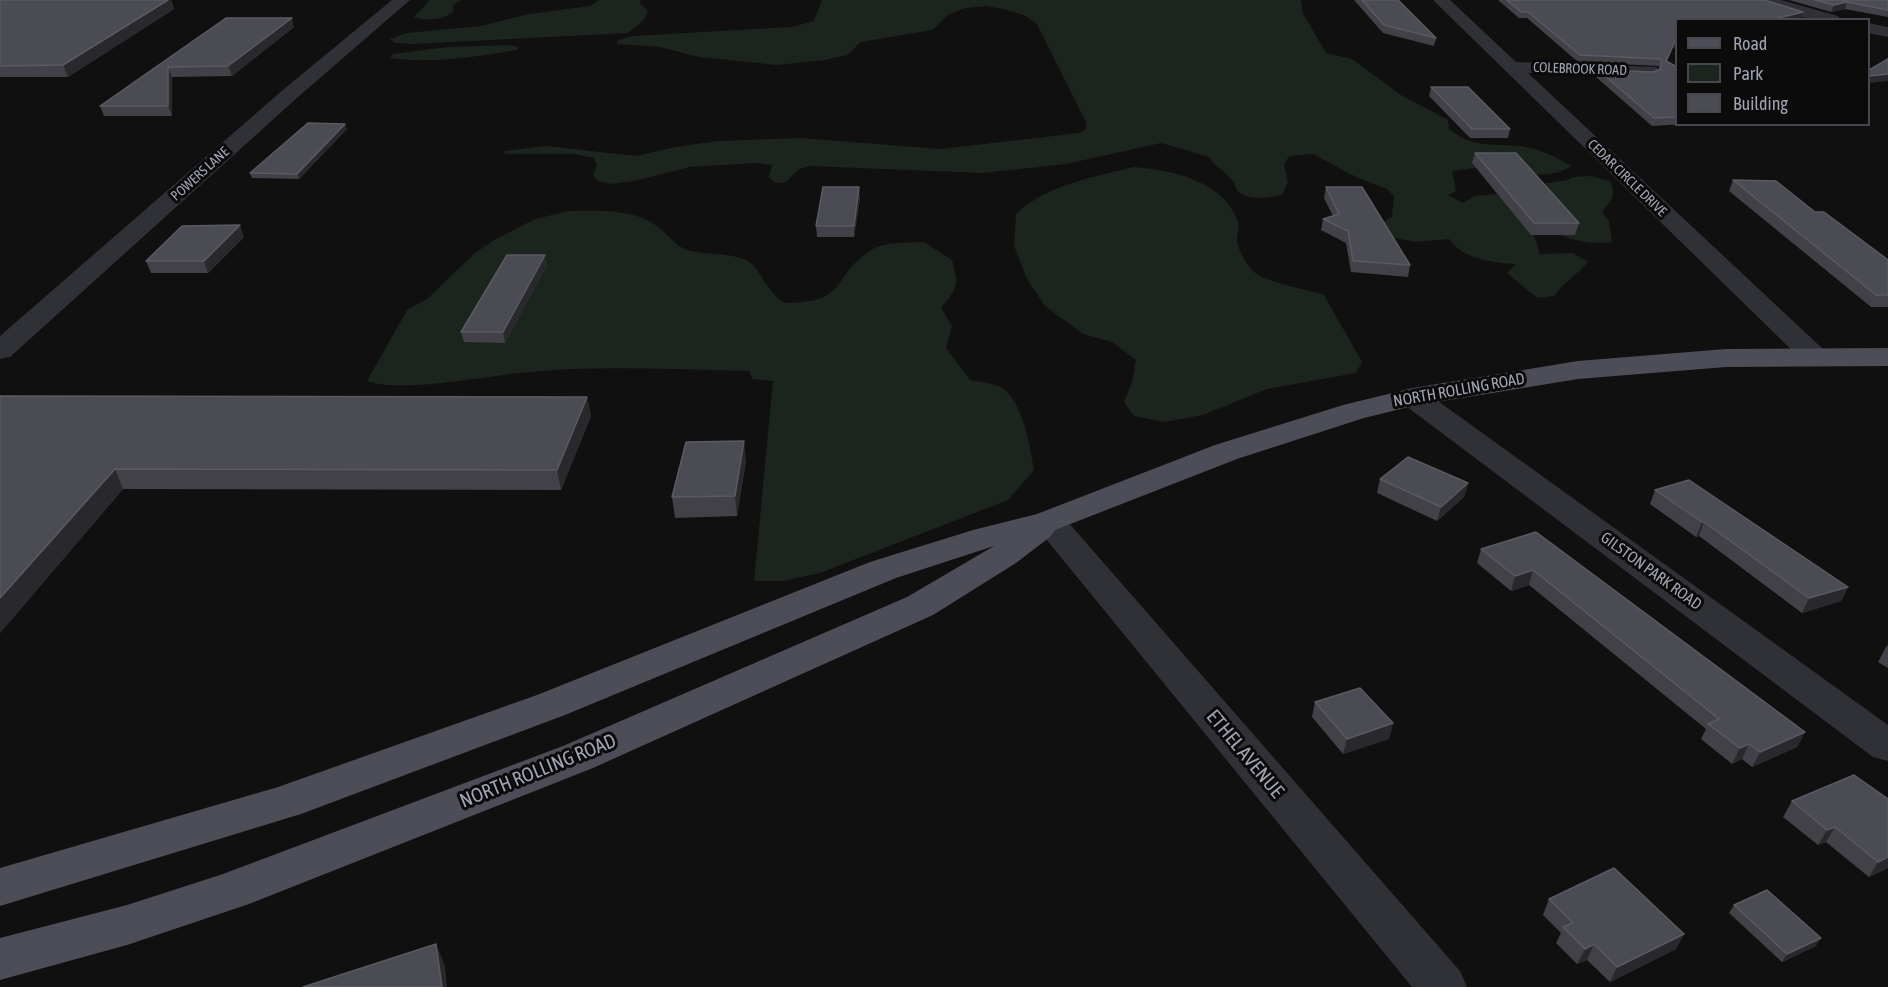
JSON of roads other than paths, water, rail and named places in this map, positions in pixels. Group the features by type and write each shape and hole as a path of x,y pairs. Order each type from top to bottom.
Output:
{"main road":[{"name":"NORTH ROLLING ROAD","path":"0,887 286,802 551,705 883,570 985,537 1049,521 1226,452 1354,411 1413,397 1578,370 1715,359 1814,356 1888,357"},
{"name":"NORTH ROLLING ROAD","path":"0,959 127,925 233,890 578,757 920,606 1004,555 1049,521"}],"street":[{"name":"POWERS LANE","path":"0,351 291,93 402,0"},
{"name":"CEDAR CIRCLE DRIVE","path":"1441,0 1814,356"},
{"path":"1764,0 1825,18"},
{"name":"COLEBROOK ROAD","path":"1510,67 1650,71"},
{"name":"GILSTON PARK ROAD","path":"1413,397 1888,746"},
{"name":"ETHEL AVENUE","path":"1049,521 1442,987"}]}
